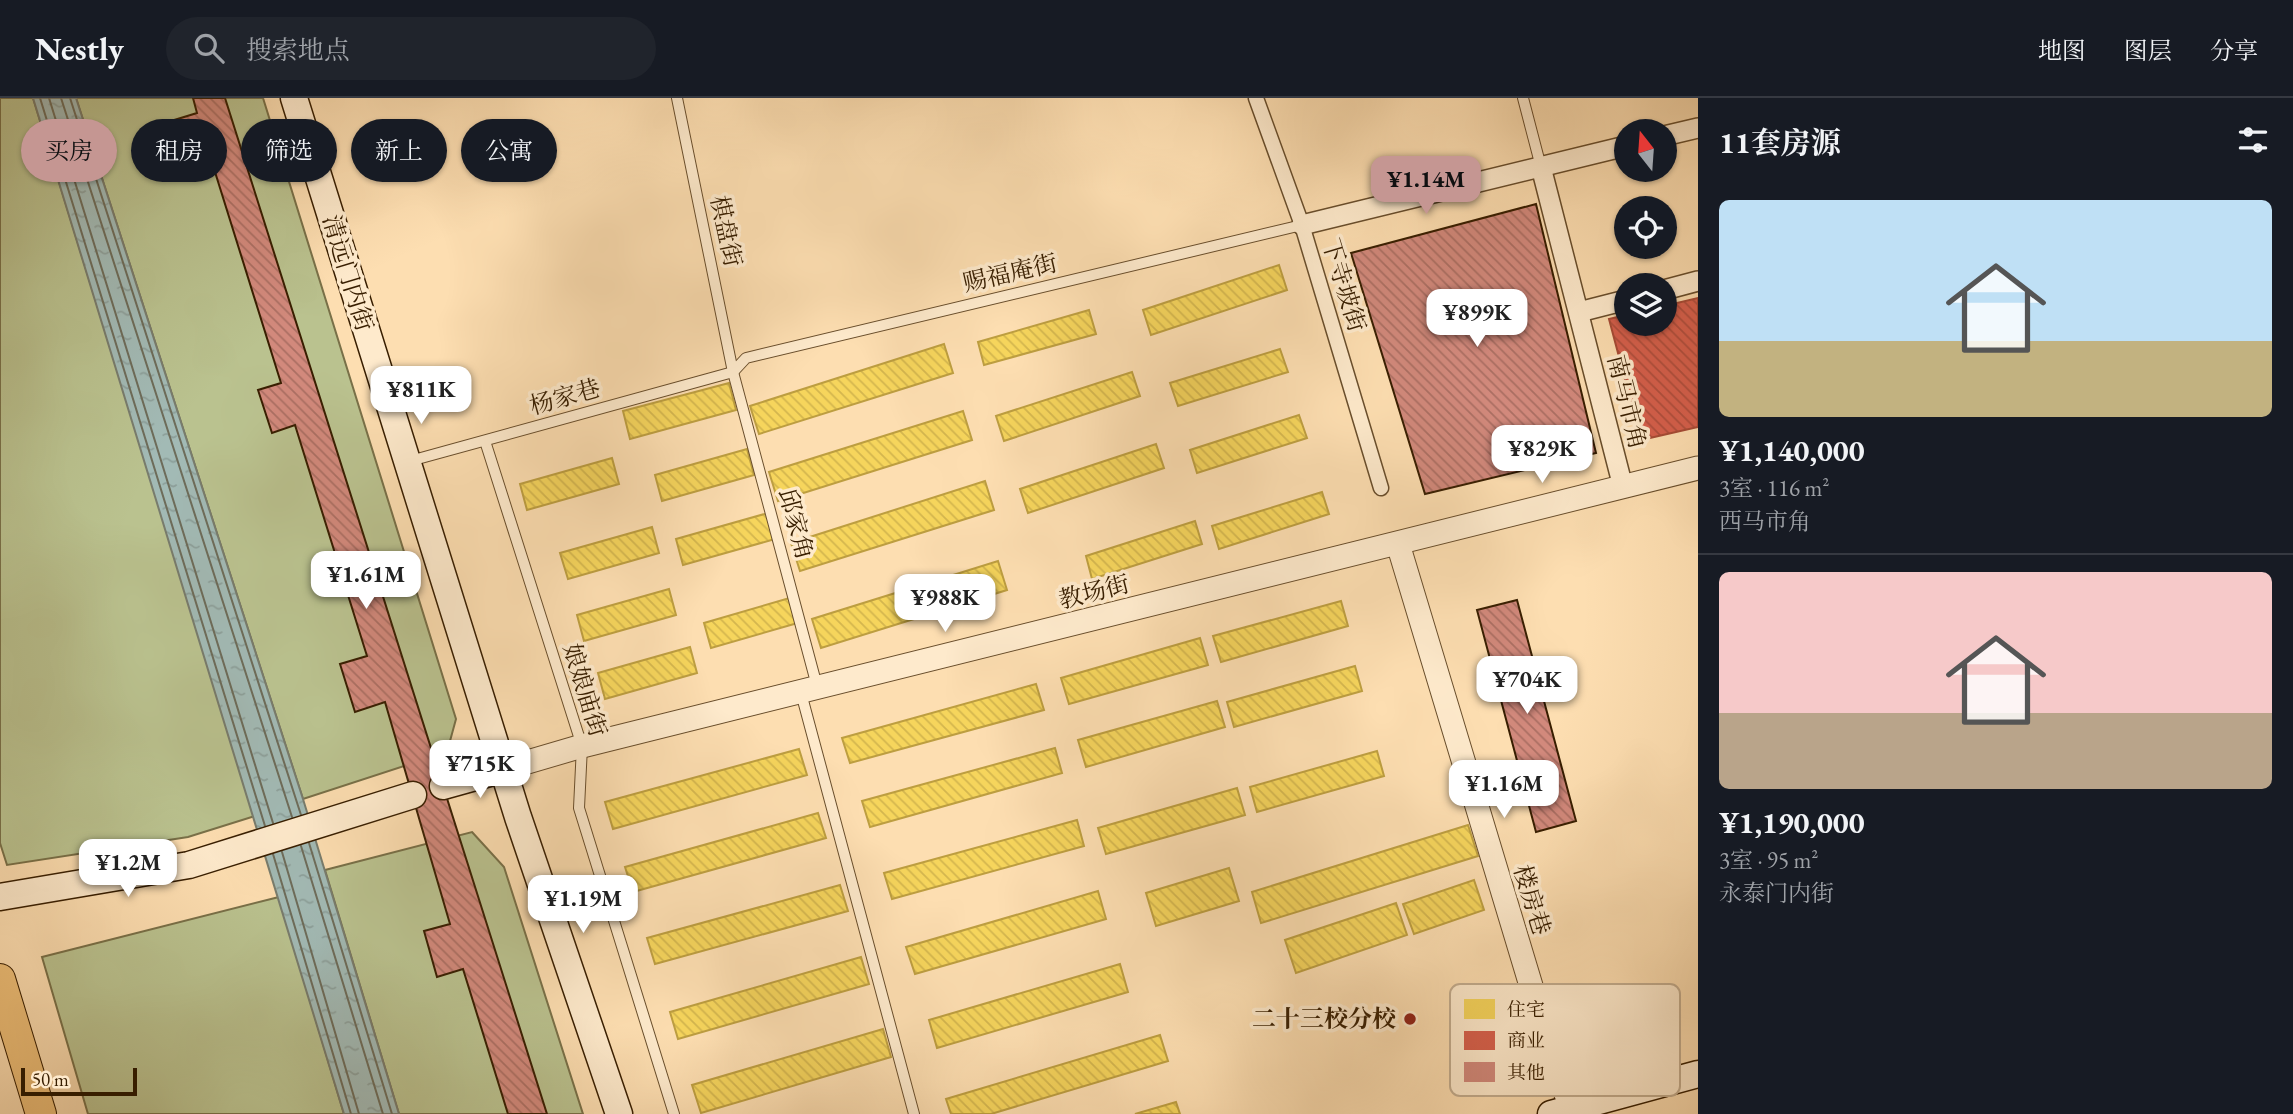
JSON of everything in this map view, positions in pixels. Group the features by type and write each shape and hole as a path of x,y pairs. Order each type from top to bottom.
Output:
{"main road":[{"name":"清远门内街","path":"294,98 503,769 619,1114"},
{"path":"443,786 503,769"},
{"path":"0,897 189,864 413,795"},
{"path":"0,979 41,1114"},
{"path":"1680,1079 1698,1074"},
{"path":"1565,1112 1621,1096"}],"street":[{"name":"下寺坡街","path":"1256,98 1302,225 1381,488"},
{"path":"1677,133 1698,128"},
{"path":"1302,225 1614,149"},
{"name":"南马市角","path":"1541,167 1623,487"},
{"path":"1677,287 1698,281"},
{"path":"1578,312 1614,303"},
{"name":"教场街","path":"503,769 582,746 1698,468"},
{"name":"楼房巷","path":"1398,544 1530,984"}],"lane":[{"name":"棋盘街","path":"677,98 733,372"},
{"path":"1523,98 1541,167"},
{"name":"赐福庵街","path":"733,372 746,358 1302,225"},
{"name":"杨家巷","path":"407,461 733,372"},
{"name":"邱家角","path":"733,372 913,1114"},
{"name":"娘娘庙街","path":"485,441 582,746 579,808 674,1114"}],"green space":[{"path":"0,98 33,98 39,119 21,119 21,182 59,182 255,816 188,837 7,865 0,843"},
{"path":"76,98 263,98 270,119 241,119 241,182 289,182 456,719 447,752 303,799 103,182 117,182 117,119 83,119"},
{"path":"472,832 504,867 583,1114 399,1114 325,870"},
{"path":"279,897 344,1114 88,1114 42,957"}],"water":[{"path":"33,98 76,98 83,119 39,119"},
{"path":"59,182 103,182 303,799 399,1114 344,1114"}],"building: 住宅":[{"path":"1279,265 1287,290 1151,335 1143,310"},
{"path":"1089,310 1096,334 984,365 978,342"},
{"path":"944,344 953,373 759,434 750,406"},
{"path":"1280,349 1288,372 1178,406 1170,383"},
{"path":"1132,372 1140,396 1004,441 996,416"},
{"path":"729,383 736,410 630,439 623,411"},
{"path":"963,411 972,440 778,501 769,472"},
{"path":"1299,415 1307,438 1197,473 1190,450"},
{"path":"1156,444 1164,468 1028,513 1020,489"},
{"path":"747,449 754,475 662,501 655,475"},
{"path":"612,458 619,484 527,510 520,484"},
{"path":"985,481 994,510 800,571 791,543"},
{"path":"1322,492 1329,514 1219,549 1212,526"},
{"path":"768,513 775,539 683,565 676,539"},
{"path":"1195,521 1202,544 1092,579 1086,556"},
{"path":"652,527 659,553 568,579 560,553"},
{"path":"998,561 1007,590 821,648 812,619"},
{"path":"669,589 676,615 584,641 577,615"},
{"path":"793,597 801,622 711,648 704,623"},
{"path":"1341,601 1348,626 1221,662 1213,636"},
{"path":"1200,638 1208,665 1069,704 1061,678"},
{"path":"690,647 697,673 605,699 598,673"},
{"path":"1355,666 1362,691 1234,727 1227,702"},
{"path":"1036,684 1044,710 850,763 842,738"},
{"path":"1217,701 1225,727 1086,767 1078,740"},
{"path":"1055,748 1062,773 870,827 862,801"},
{"path":"799,749 807,775 613,829 605,802"},
{"path":"1377,751 1384,776 1257,812 1250,787"},
{"path":"1237,788 1245,815 1106,854 1098,828"},
{"path":"818,813 826,838 633,892 625,867"},
{"path":"1077,820 1084,846 892,899 884,873"},
{"path":"1468,825 1478,856 1261,923 1252,892"},
{"path":"1229,868 1239,901 1156,926 1146,893"},
{"path":"1474,880 1484,910 1414,934 1403,904"},
{"path":"840,885 848,911 655,964 647,938"},
{"path":"1098,891 1106,919 915,974 906,947"},
{"path":"1396,903 1407,935 1296,973 1285,940"},
{"path":"861,957 869,984 678,1039 670,1012"},
{"path":"1120,964 1128,992 937,1048 929,1020"},
{"path":"883,1029 891,1057 701,1113 692,1085"},
{"path":"1160,1035 1168,1061 991,1114 951,1114 946,1099"},
{"path":"1176,1102 1180,1114 1135,1114"}],"building: 商业":[{"path":"1698,298 1698,427 1641,440 1609,319 1614,318 1614,336 1677,336 1677,303"}],"building: 其他":[{"path":"193,98 225,98 241,148 241,182 252,182 547,1114 508,1114 463,969 437,977 424,931 450,924 385,702 355,712 340,664 367,656 295,425 272,433 258,390 281,383 218,182 227,182 227,119 178,119 197,113"},
{"path":"1536,204 1596,453 1425,494 1351,253"},
{"path":"1517,600 1576,821 1536,832 1477,610"}],"place":[{"name":"二十三校分校","path":"1410,1019"}]}
